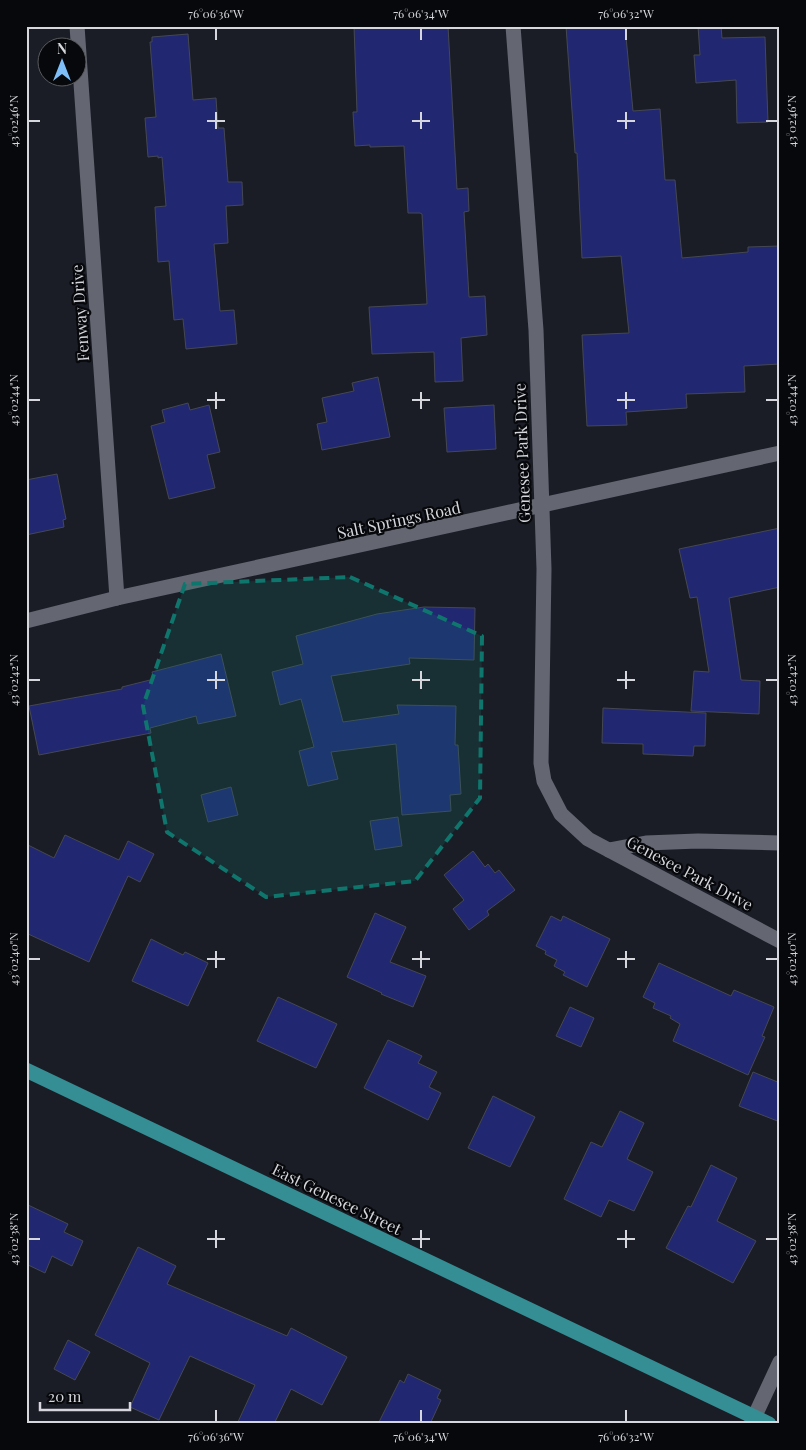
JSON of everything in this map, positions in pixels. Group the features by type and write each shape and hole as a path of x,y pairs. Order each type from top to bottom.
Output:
{"main road":[{"name":"East Genesee Street","path":"26,1070 752,1421 769,1424"}],"street":[{"name":"Fenway Drive","path":"78,26 117,598"},
{"name":"Genesee Park Drive","path":"514,26 536,330 544,569 541,763 544,782 561,814 588,839 780,941"},
{"name":"Salt Springs Road","path":"26,621 117,598 780,454"},
{"name":"Genesee Park Drive","path":"609,850 646,843 780,843"},
{"path":"752,1421 780,1362"}],"highlighted area":[{"path":"350,577 482,636 480,798 415,881 266,897 167,832 143,706 185,584"}],"building":[{"path":"354,26 448,26 457,189 468,188 469,211 464,212 469,297 485,296 487,335 461,338 463,381 435,382 434,352 372,354 369,307 427,304 422,214 408,213 404,146 355,146 353,112 357,112"},
{"path":"566,26 625,26 633,111 660,109 665,180 675,180 682,258 748,252 748,247 780,246 780,364 744,366 745,392 686,394 687,408 626,412 627,425 587,426 582,335 629,333 621,256 582,258 577,153 575,153"},
{"path":"698,26 721,26 722,38 765,37 768,122 737,123 736,80 696,83 694,55 700,55"},
{"path":"188,34 193,100 216,98 218,128 224,128 228,182 242,182 243,205 226,206 228,243 214,244 220,311 234,310 237,344 186,349 183,319 174,320 169,261 158,262 155,207 166,206 162,157 148,157 145,118 156,117 150,42 152,42 152,37"},
{"path":"378,377 390,437 322,450 317,424 327,422 322,398 354,391 352,383"},
{"path":"188,403 190,410 209,405 220,452 207,455 215,488 169,499 151,426 165,422 162,410"},
{"path":"494,405 496,449 447,452 444,408"},
{"path":"57,474 66,519 63,520 64,527 26,535 26,480"},
{"path":"780,528 780,587 729,598 741,680 760,681 759,714 691,711 694,671 709,672 697,597 690,598 679,549"},
{"path":"424,607 475,608 474,660 409,658 410,664 331,676 343,722 399,714 397,705 456,706 455,745 458,745 461,794 450,795 451,811 402,815 396,744 331,752 338,779 308,786 299,751 314,747 301,699 280,705 272,672 303,664 296,636 377,614"},
{"path":"221,654 236,716 198,724 196,716 150,728 151,733 39,755 29,706 122,689 122,687 154,679 152,672"},
{"path":"603,708 706,713 705,746 694,746 693,756 643,754 643,744 602,743"},
{"path":"231,787 238,815 208,822 201,795"},
{"path":"398,817 402,846 375,850 370,821"},
{"path":"65,835 119,860 128,841 154,854 140,882 128,876 89,962 26,933 26,844 54,858"},
{"path":"473,851 485,867 488,864 495,873 499,870 515,890 487,911 489,915 469,930 453,909 464,900 444,875"},
{"path":"375,913 406,927 390,962 426,976 413,1007 347,977"},
{"path":"551,916 561,921 563,916 610,939 587,987 563,975 565,972 554,966 557,960 545,954 546,951 536,946"},
{"path":"151,939 183,955 185,952 208,963 188,1006 132,981"},
{"path":"659,963 731,996 734,990 774,1007 762,1036 765,1037 748,1075 673,1041 680,1024 670,1018 671,1016 653,1008 655,1003 643,997"},
{"path":"278,997 337,1024 316,1068 257,1041"},
{"path":"570,1007 594,1018 581,1047 556,1036"},
{"path":"388,1040 422,1056 418,1063 437,1072 429,1087 441,1093 428,1120 364,1088"},
{"path":"753,1072 780,1083 780,1122 739,1106"},
{"path":"493,1096 535,1117 510,1167 468,1148"},
{"path":"620,1111 644,1123 627,1159 653,1172 634,1211 609,1200 601,1217 564,1199 591,1142 602,1147"},
{"path":"711,1165 737,1178 717,1221 756,1241 733,1283 666,1248 688,1206 691,1207"},
{"path":"26,1204 68,1224 64,1232 83,1241 72,1266 52,1256 45,1273 26,1264"},
{"path":"138,1247 176,1266 167,1284 287,1336 291,1328 347,1357 322,1405 291,1389 274,1424 237,1424 255,1385 190,1356 159,1420 130,1407 150,1363 95,1335"},
{"path":"68,1340 90,1352 75,1380 54,1369"},
{"path":"408,1374 441,1390 437,1398 441,1400 430,1424 378,1424 400,1380 404,1383"}]}
